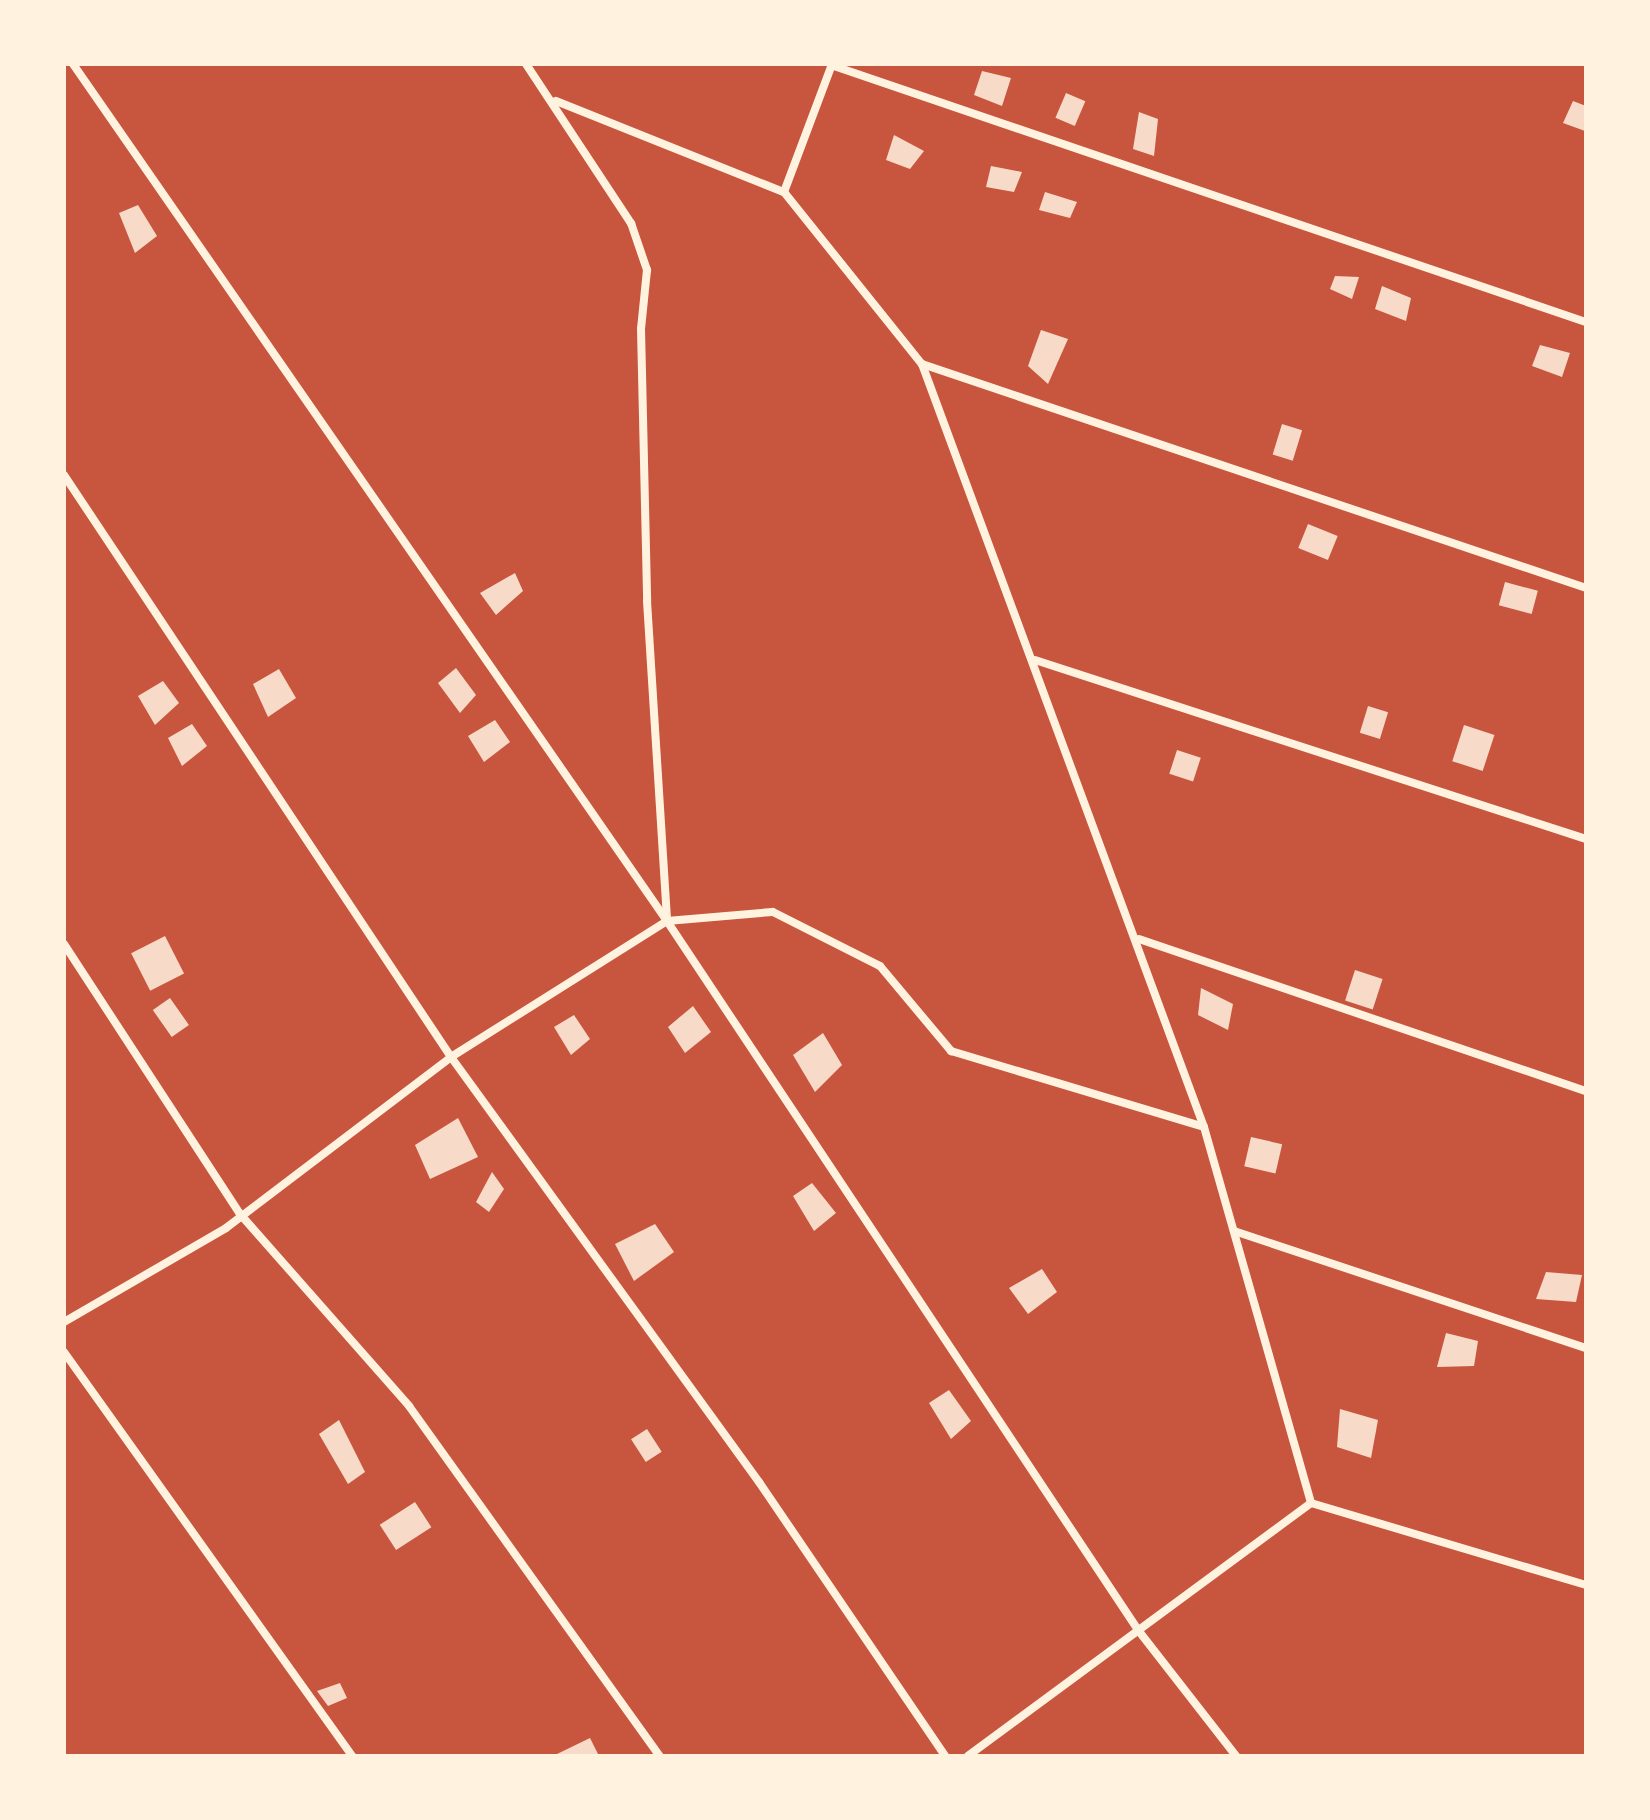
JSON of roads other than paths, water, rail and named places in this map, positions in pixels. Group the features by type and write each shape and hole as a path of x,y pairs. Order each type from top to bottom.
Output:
{"street":[{"path":"73,64 667,921 1138,1630 1236,1756"},
{"path":"526,64 555,101 631,223 647,270 641,329 647,601 667,921"},
{"path":"784,192 831,65 1586,322"},
{"path":"555,101 784,192 922,364 1139,939 1204,1127 1311,1503"},
{"path":"922,364 1586,588"},
{"path":"64,475 451,1057 759,1482 945,1756"},
{"path":"1035,660 1586,839"},
{"path":"64,1322 240,1214 451,1057 667,921 773,912 880,966 951,1051 1204,1127"},
{"path":"1139,939 1586,1091"},
{"path":"64,944 240,1214 409,1406 660,1756"},
{"path":"1234,1231 1586,1348"},
{"path":"64,1352 352,1756"},
{"path":"968,1756 1311,1503"},
{"path":"1311,1503 1586,1585"}]}
